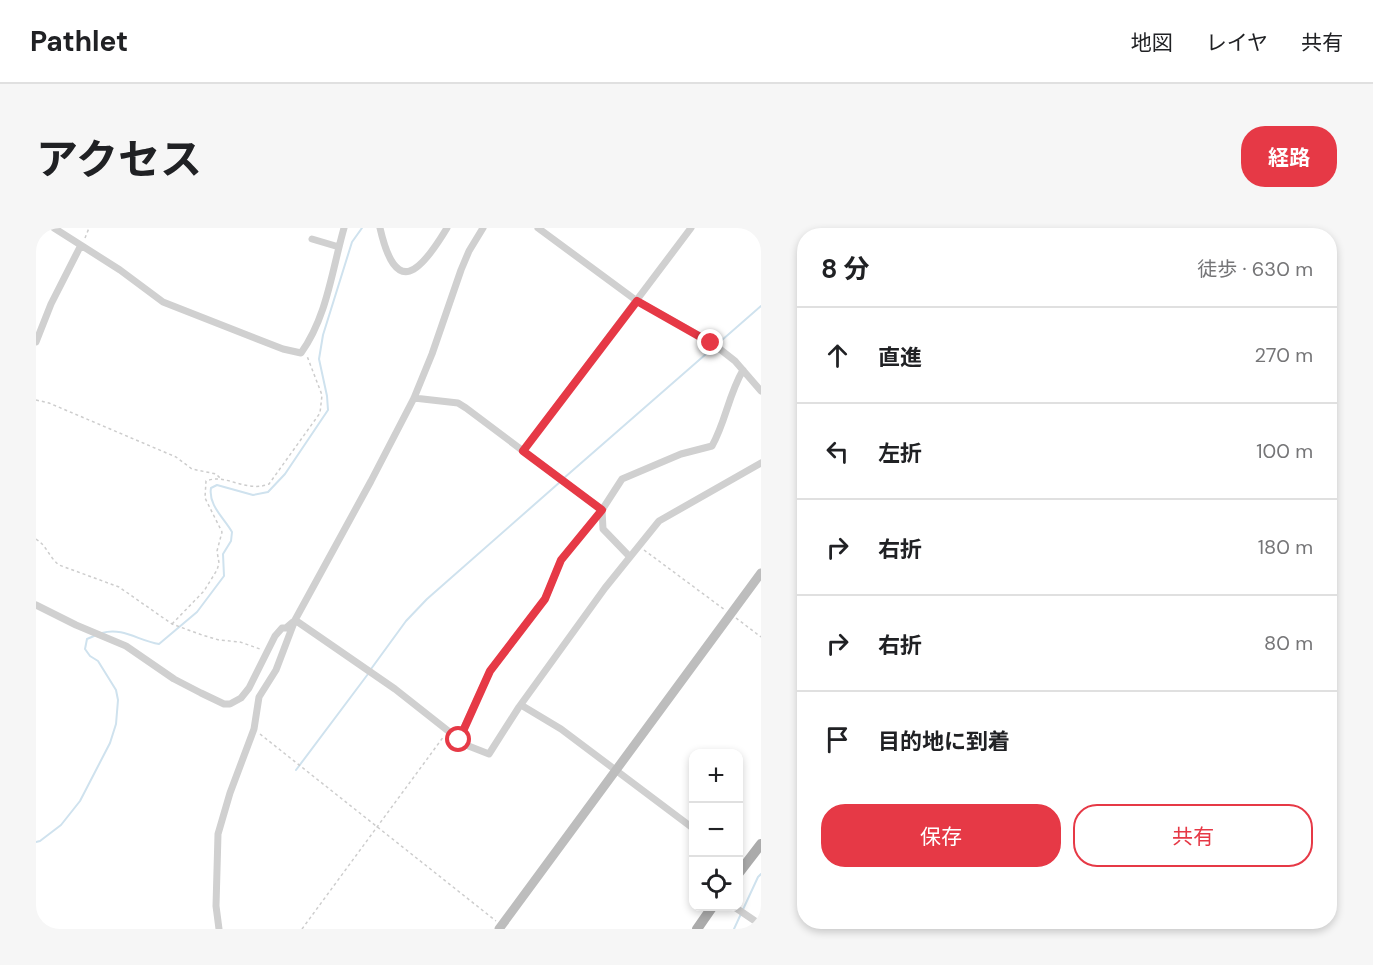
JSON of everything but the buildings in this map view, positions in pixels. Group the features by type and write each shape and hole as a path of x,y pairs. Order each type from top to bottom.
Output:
{"main road":[{"path":"743,865 761,844"},
{"path":"696,929 709,911"}],"street":[{"path":"54,228 120,270 163,302 282,349 301,353 321,313 344,228"},
{"path":"380,228 385,250 393,266 403,272 416,270 432,252 447,228"},
{"path":"219,929 216,906 218,834 230,793 254,729 260,697 276,670 295,620 414,399 461,270 483,228"},
{"path":"538,228 637,301 700,336 735,361 761,391"},
{"path":"523,451 691,228"},
{"path":"312,239 339,247"},
{"path":"36,342 51,304 81,245"},
{"path":"459,740 490,671 545,599 561,560 602,510 622,479 681,454 712,446 719,433 732,389 743,370"},
{"path":"414,399 458,403 602,510"},
{"path":"295,620 395,689 466,745 489,754 521,705 605,588 659,521 761,463"},
{"path":"602,510 603,529 630,556"},
{"path":"500,927 761,573"},
{"path":"36,605 126,646 174,679 224,704 230,704 241,698 249,688 275,636 282,628 286,628 295,620"},
{"path":"521,705 561,729 689,826"},
{"path":"740,911 761,925"}],"path":[{"path":"81,245 89,228"},
{"path":"172,624 204,591 219,563 217,551 222,532 205,498 206,481 214,478 259,488 269,484 320,413 322,395 308,357 301,353"},
{"path":"36,400 49,403 176,457 192,469 216,474 222,480"},
{"path":"36,539 45,545 51,559 59,565 119,587 172,624 219,640 240,642 257,647 266,654"},
{"path":"639,546 761,638"},
{"path":"254,729 500,927"},
{"path":"302,929 448,731"}],"waterway":[{"path":"102,633 124,633 159,644 197,612 224,576 223,554 231,541 232,532 214,506 211,488 217,485 253,495 268,492 285,474 328,410 319,359 323,335 352,242 362,228"},
{"path":"564,478 761,306"},
{"path":"371,669 406,621 427,599 560,482"},
{"path":"36,842 61,825 80,801 110,743 116,724 118,700 116,690 98,661 85,649 87,639 94,636"},
{"path":"296,770 368,674"},
{"path":"734,929 761,874"}],"route":[{"path":"459,740 490,671 545,599 561,560 602,510 523,451 637,301 711,343"}]}
